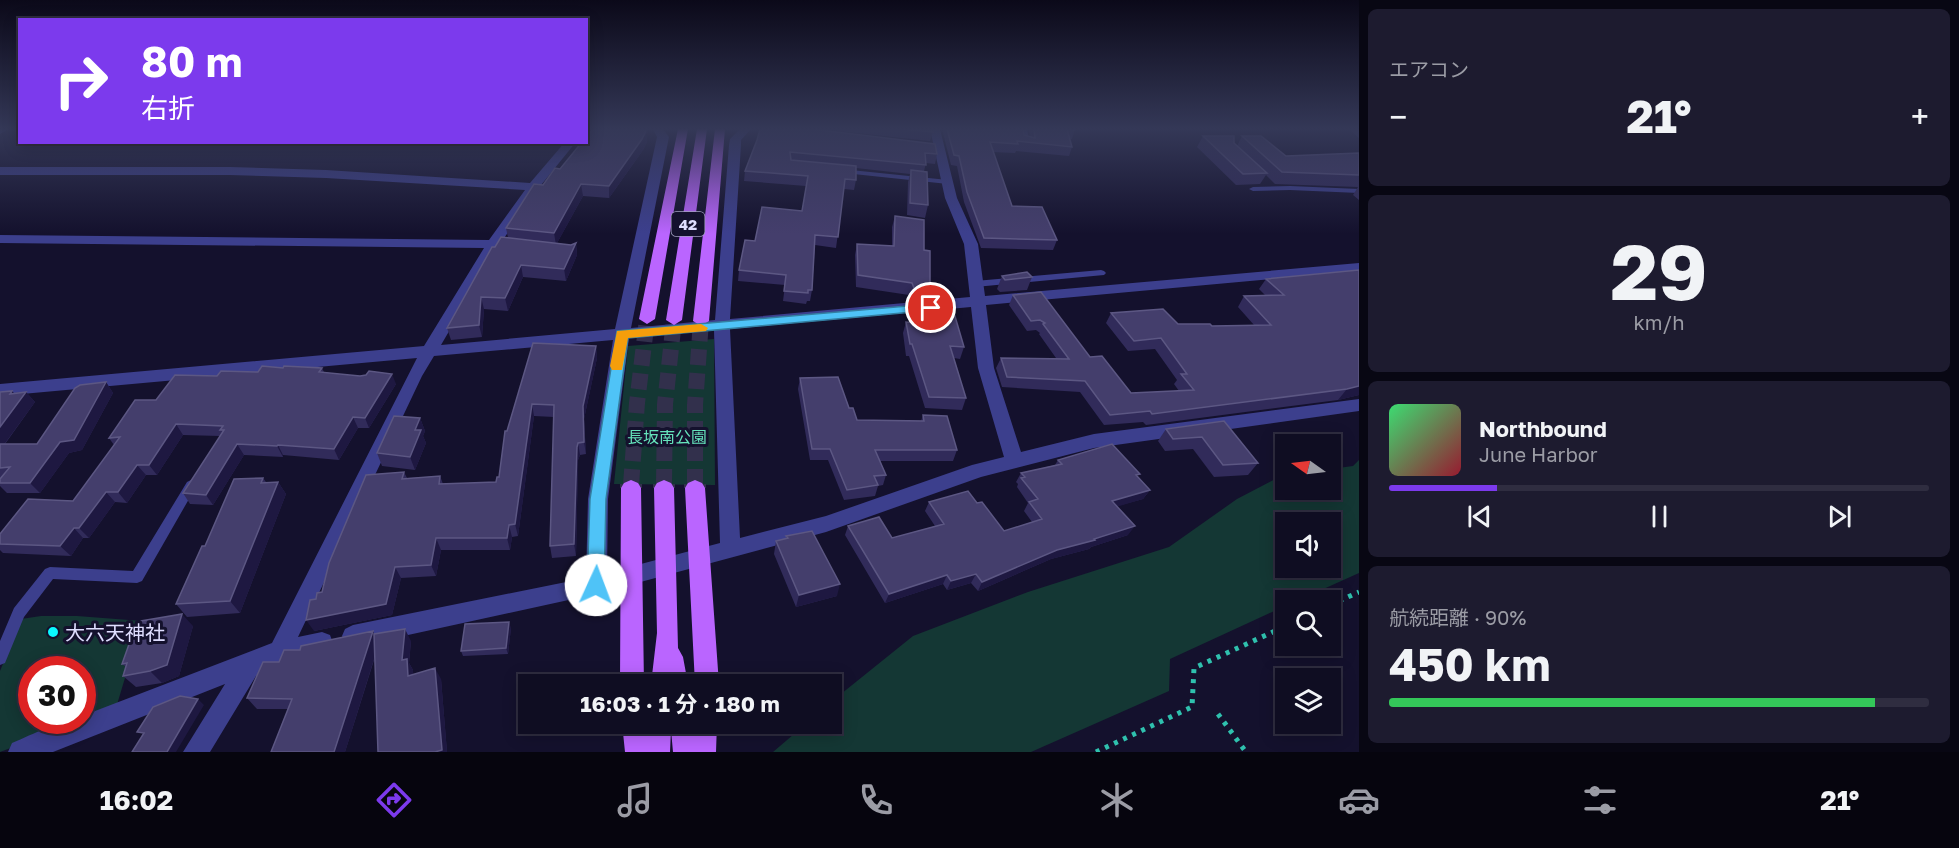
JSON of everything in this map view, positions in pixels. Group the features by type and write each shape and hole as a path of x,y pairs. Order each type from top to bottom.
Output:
{"main road":[{"path":"647,319 676,164"},
{"name":"42","path":"674,320 697,164"},
{"path":"712,325 719,164"},
{"path":"631,488 632,674"},
{"path":"664,488 668,633 664,674"},
{"path":"695,488 706,674"},
{"path":"668,633 674,674"},
{"path":"636,734 638,752"},
{"path":"657,752 658,734"},
{"path":"684,734 686,752"},
{"path":"703,752 704,734"}],"street":[{"path":"196,752 248,668 280,651 414,375 533,187 552,164"},
{"path":"604,582 598,499 658,164"},
{"path":"725,551 712,325 732,164"},
{"path":"941,164 951,198 971,244 986,368 1014,460"},
{"path":"0,171 251,172 533,187"},
{"path":"0,239 499,244"},
{"path":"0,390 1359,267"},
{"path":"21,752 280,651 604,582 725,551 826,524 1014,460 1094,441 1359,405"}],"lane":[{"path":"837,170 948,182"},
{"path":"1264,181 1272,188"},
{"path":"1253,189 1359,192"},
{"path":"975,284 1101,273"},
{"path":"0,658 19,613 50,573 137,577 198,473"}],"path":[{"path":"1341,600 1359,592"},
{"path":"1096,752 1192,707 1194,668 1275,631"},
{"path":"1218,714 1246,752"}],"green space":[{"name":"長坂南公園","path":"714,339 715,485 614,484 628,346"},
{"path":"1359,460 1359,573 1321,590 1275,590 1275,611 1170,659 1169,691 1031,752 773,752 794,734 842,734 842,693 913,636 1028,592 1169,547 1237,499 1275,479 1275,500 1341,500 1341,468 1353,466"},
{"path":"41,616 77,616 142,621 116,708 96,716 96,656 18,656 18,734 47,734 0,752 0,671 21,619"}],"building":[{"path":"564,164 624,164 609,186 581,184 554,233 506,228 534,184 543,185 555,168 560,169"},
{"path":"748,164 856,166 856,180 845,179 838,237 815,235 812,290 808,290 808,293 784,291 786,275 739,270 745,240 755,241 762,207 802,211 808,176 745,171"},
{"path":"961,164 998,164 1012,206 1042,207 1057,240 984,238 967,192"},
{"path":"1233,164 1257,164 1267,173 1243,174"},
{"path":"1273,164 1359,164 1359,175 1282,172"},
{"path":"911,170 927,172 928,205 910,203"},
{"path":"895,216 924,220 924,250 930,251 930,287 914,288 912,283 858,275 857,244 894,246"},
{"path":"501,237 571,245 576,243 564,269 521,265 505,298 481,297 479,325 447,328 492,247 495,247"},
{"path":"1359,270 1359,386 1347,389 1152,414 1150,411 1110,415 1085,381 1007,377 1001,358 1069,359 1043,324 1045,323 1040,320 1031,321 1013,295 1041,292 1090,357 1102,356 1131,393 1194,390 1181,374 1187,374 1161,338 1134,341 1111,313 1163,309 1178,324 1271,325 1244,296 1284,295 1266,279"},
{"path":"1027,272 1032,277 1005,280 1002,276"},
{"path":"929,302 929,305 952,306 964,347 950,346 966,398 929,397 912,344 910,344 906,322 922,323 917,303"},
{"path":"533,343 596,346 583,406 584,442 578,443 577,447 574,544 550,546 554,405 532,404 515,524 509,525 507,538 436,538 431,565 395,567 386,604 306,620 310,600 316,599 317,593 322,592 329,563 366,475 404,472 402,479 440,476 439,484 496,482 499,477 505,431 507,431"},
{"path":"262,366 322,368 319,372 360,376 366,375 369,371 392,374 365,418 353,417 334,449 237,444 206,495 183,493 224,430 220,430 223,426 176,424 149,465 137,465 118,492 106,492 79,528 74,528 60,546 0,544 0,534 28,499 73,501 120,437 109,438 135,400 156,400 175,375 217,376 221,371 258,372"},
{"path":"838,377 849,408 853,408 857,420 924,421 923,415 947,416 957,450 875,450 886,475 874,476 878,485 847,490 830,449 812,449 800,378"},
{"path":"106,382 74,440 60,442 30,483 0,483 0,479 10,467 0,468 0,444 37,444 75,388 80,385"},
{"path":"12,391 10,394 26,392 0,427 0,392"},
{"path":"394,416 420,418 415,430 421,430 410,457 377,453"},
{"path":"1224,421 1258,463 1223,465 1202,437 1173,439 1166,429"},
{"path":"1112,444 1140,474 1136,475 1150,490 1112,501 1135,526 1057,550 982,582 976,574 951,581 947,575 889,594 848,526 879,517 892,538 944,524 929,502 968,491 977,503 982,502 1004,531 1042,519 1029,502 1038,499 1021,478 1025,477 1021,473 1062,464 1058,460"},
{"path":"263,478 261,483 278,482 230,601 176,604 202,546 205,546 234,479"},
{"path":"812,531 840,584 799,595 776,541 788,538 786,536"},
{"path":"182,614 167,665 123,676 127,663 122,664 133,633 137,633 141,621"},
{"path":"509,622 506,648 461,651 465,624"},
{"path":"405,629 402,660 407,659 408,676 435,668 442,750 435,752 378,752 374,634"},
{"path":"373,631 334,752 271,752 292,699 247,698 263,662 279,662 284,650 300,650 301,646"},
{"path":"180,696 198,699 167,752 132,752 144,733 137,732 153,707"}],"tunnel":[{"path":"631,485 637,403 647,319"},
{"path":"664,485 665,404 674,320"},
{"path":"695,488 695,405 701,321"}],"slow traffic":[{"path":"617,366 622,334 701,328"}],"place":[{"name":"大六天神社","path":"53,632"}],"route":[{"path":"596,585 598,499 622,334 931,308"}]}
